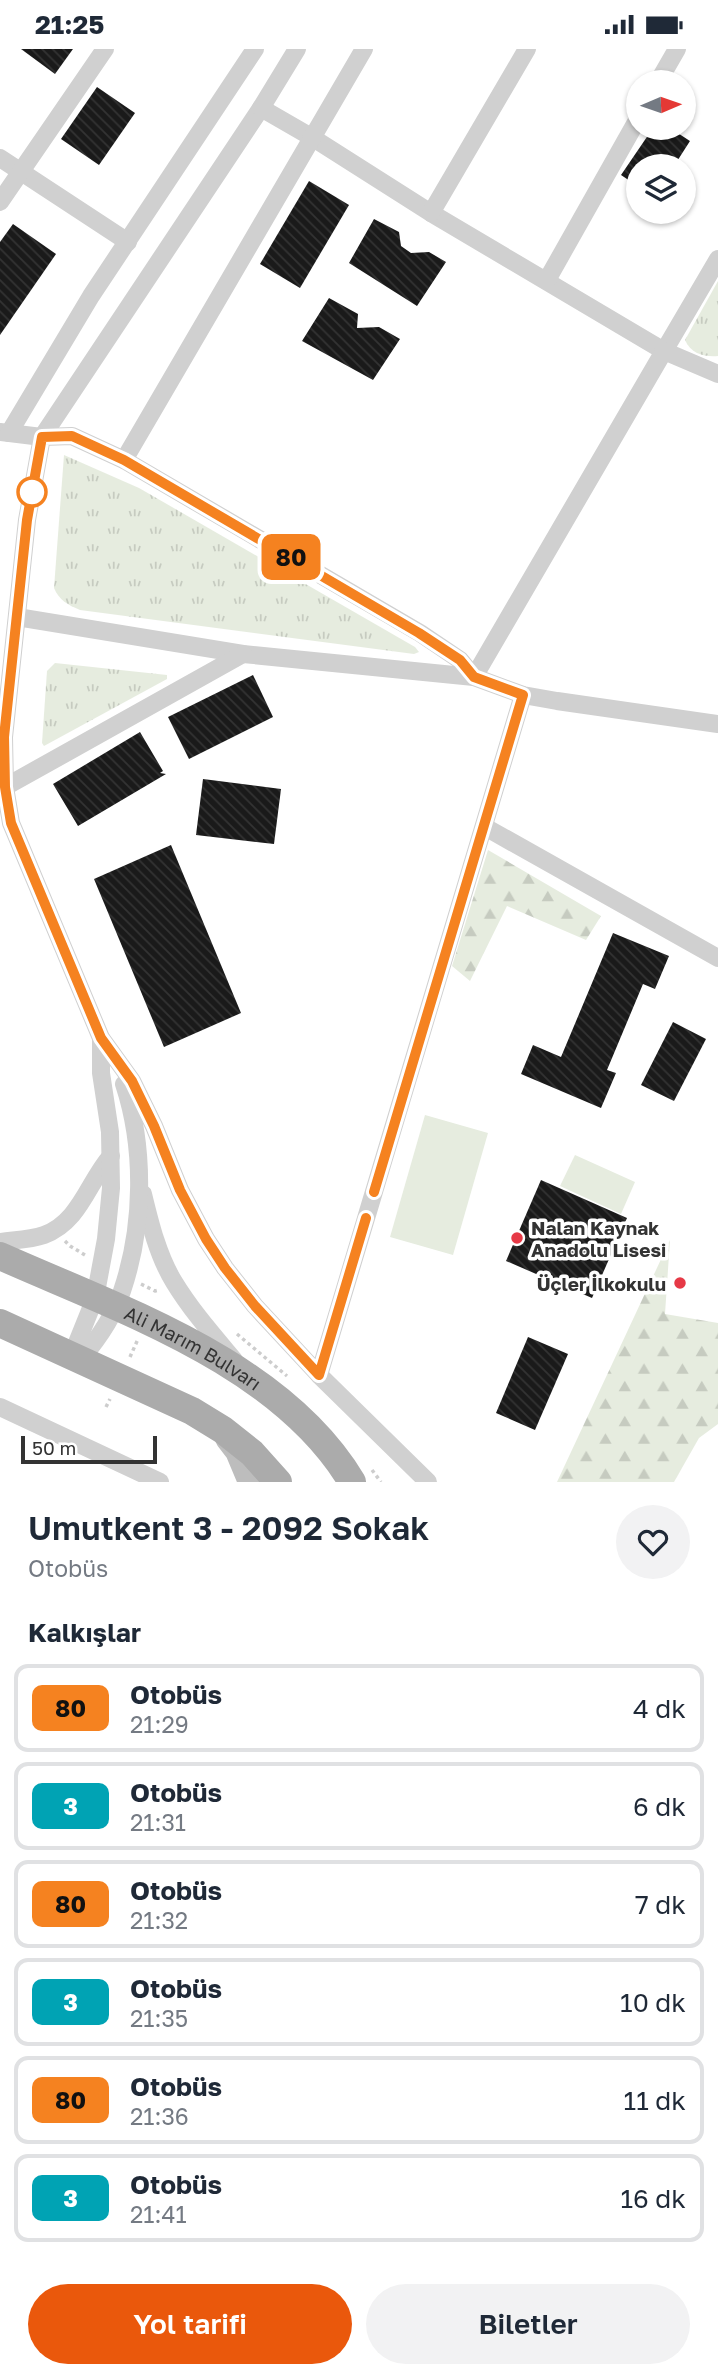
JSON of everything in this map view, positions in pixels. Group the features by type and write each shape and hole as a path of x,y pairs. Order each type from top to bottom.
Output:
{"main road":[{"name":"Ali Marım Bulvarı","path":"0,1256 186,1339 250,1379 280,1399 304,1422 352,1482"},
{"path":"0,1323 192,1411 223,1430 252,1454 278,1482"}],"street":[{"path":"0,202 105,49"},
{"path":"255,49 91,296 5,433 42,437 72,436 124,460 419,633 460,660 474,677"},
{"path":"297,49 261,109 42,437 27,520 4,737 5,787 11,823 101,1038 132,1081 180,1190 212,1249 255,1306 319,1375 428,1482"},
{"path":"124,460 364,49"},
{"path":"431,213 527,49"},
{"path":"665,70 677,49"},
{"path":"261,109 664,351 718,374"},
{"path":"547,280 626,140"},
{"path":"0,158 128,242"},
{"path":"474,677 718,259"},
{"path":"17,617 243,654 474,677 523,695 718,724"},
{"path":"5,787 243,654"},
{"path":"319,1375 523,695"},
{"path":"485,827 718,958"},
{"path":"77,1358 105,1303 111,1156 101,1073 101,1038"},
{"path":"105,1303 122,1293 132,1253 137,1207 137,1148 132,1110 114,1058"},
{"path":"0,1242 46,1234 68,1220 98,1171 111,1156"},
{"path":"137,1172 160,1252 173,1281 206,1327 250,1379"},
{"path":"0,1407 160,1482"},
{"path":"223,1430 238,1451 251,1482"}],"path":[{"path":"106,1407 146,1322 161,1297 162,1290"}],"green space":[{"path":"718,281 718,356 698,354 685,340"},
{"path":"64,455 139,488 415,647 419,652 414,654 80,610 72,606 61,599 54,588"},
{"path":"55,663 167,675 167,679 44,746 42,743 47,671"},
{"path":"488,850 601,916 586,940 507,906 470,981 452,966"},
{"path":"425,1115 488,1133 453,1255 390,1237"},
{"path":"575,1155 635,1182 621,1214 560,1186"},
{"name":"Üçler İlkokulu","path":"670,1240 665,1314 718,1323 718,1424 699,1438 674,1482 557,1482"}],"building":[{"path":"21,49 73,49 55,74"},
{"path":"97,87 135,113 99,165 61,139"},
{"path":"645,140 690,141 682,154 635,154"},
{"path":"309,181 349,205 300,288 260,264"},
{"path":"374,219 399,232 401,246 411,253 429,252 446,262 417,306 349,263"},
{"path":"13,224 56,254 0,335 0,242"},
{"path":"329,298 358,314 357,328 379,327 400,339 373,380 302,341"},
{"path":"253,675 273,717 189,759 168,717"},
{"path":"140,732 163,771 160,773 166,774 78,826 53,784"},
{"path":"203,779 281,789 274,844 196,835"},
{"path":"171,845 241,1013 164,1047 94,879"},
{"path":"613,933 669,956 655,989 643,984 607,1070 616,1073 601,1108 521,1074 533,1045 561,1057"},
{"path":"673,1022 706,1039 674,1101 641,1085"},
{"path":"541,1180 627,1218 592,1298 506,1261"},
{"path":"528,1337 568,1354 535,1430 496,1413"}],"bus line":[{"name":"80","path":"366,1218 319,1375 255,1306 206,1239 180,1190 132,1081 101,1038 11,823 5,787 4,737 27,520 42,437 72,436 124,460 419,633 460,660 474,677 523,695 374,1192"}],"place":[{"name":"Nalan Kaynak Anadolu Lisesi","path":"517,1238"},
{"name":"Üçler İlkokulu","path":"680,1283"}]}
